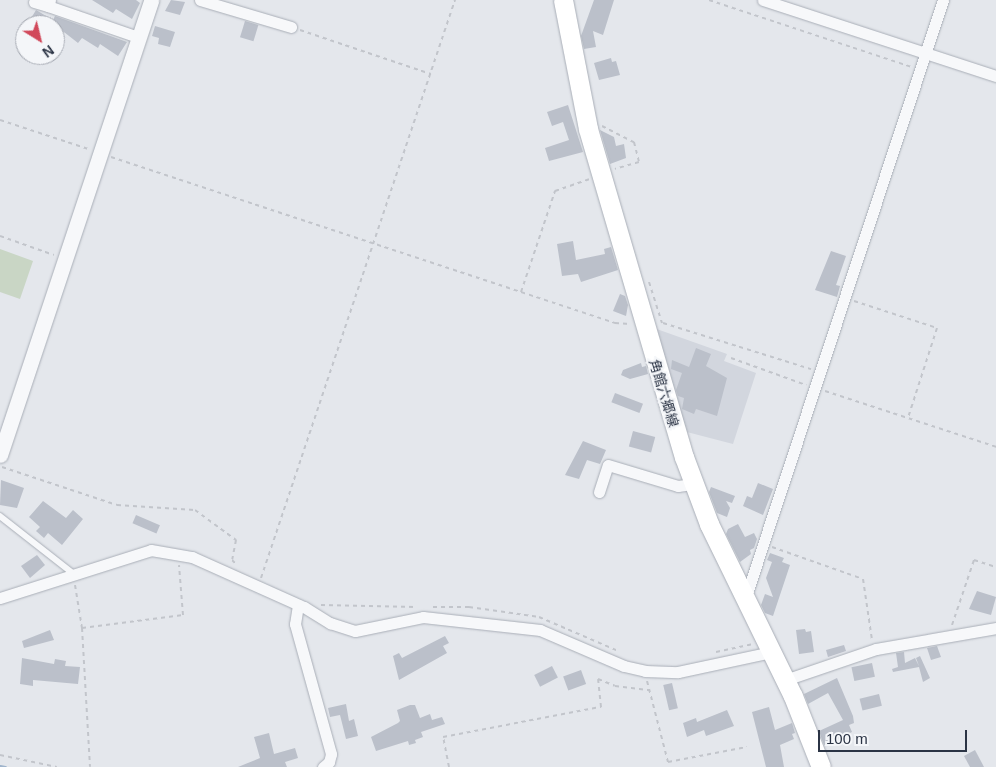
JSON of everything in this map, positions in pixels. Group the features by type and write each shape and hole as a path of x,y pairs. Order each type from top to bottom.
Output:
{"main road":[{"name":"角館六郷線","path":"563,0 588,129 607,173 693,484 745,599 785,680 821,767"}],"street":[{"path":"0,455 66,259 98,153 151,0"},
{"path":"200,0 291,27"},
{"path":"763,0 996,76"},
{"path":"745,599 943,0"},
{"path":"34,2 49,3 138,37"},
{"path":"599,492 608,466 678,486 693,484"},
{"path":"0,598 73,573 151,550 180,554 260,582 330,622 355,631 423,617 540,630 645,671 678,672 768,646"},
{"path":"298,604 294,624 330,754 329,762 324,767"},
{"path":"785,680 873,650 948,635 996,628"}],"lane":[{"path":"0,516 73,573"}],"path":[{"path":"260,582 455,0"},
{"path":"709,0 920,70"},
{"path":"291,27 430,74"},
{"path":"0,120 615,323 649,322 820,372"},
{"path":"521,292 555,191 639,162 634,142 606,125 588,129"},
{"path":"0,236 66,259"},
{"path":"647,278 649,322"},
{"path":"845,298 937,328 908,418"},
{"path":"731,358 815,388 996,447"},
{"path":"0,466 117,505 195,510 236,540 232,560 238,566"},
{"path":"763,544 863,579 873,650"},
{"path":"82,628 183,615 180,554"},
{"path":"948,635 974,560 996,567"},
{"path":"73,573 82,628 90,767"},
{"path":"254,573 260,582"},
{"path":"260,582 270,581"},
{"path":"313,601 346,607 422,607"},
{"path":"431,607 469,607 538,617 623,654"},
{"path":"709,654 768,646"},
{"path":"645,671 668,762 747,748"},
{"path":"449,767 443,738 602,707 598,679 615,686 650,690"},
{"path":"0,755 57,767"}],"shaded area":[{"path":"651,327 727,354 724,361 756,373 733,444 683,431"}],"green space":[{"path":"0,249 33,261 20,299 0,292"}],"building":[{"path":"92,0 136,0 140,3 132,19 116,9 113,13"},
{"path":"171,0 185,2 180,15 165,11"},
{"path":"594,0 614,0 603,35 593,31 596,47 584,49 581,36"},
{"path":"36,10 44,15 33,15"},
{"path":"65,20 127,42 118,56 100,44 98,48 82,38 78,43 65,33"},
{"path":"245,21 258,25 253,41 240,37"},
{"path":"155,26 175,32 170,47 158,44 159,38 152,36"},
{"path":"611,58 612,62 616,61 620,75 599,80 594,63"},
{"path":"568,105 583,152 549,161 545,148 569,140 563,122 552,126 547,112"},
{"path":"600,130 614,137 616,146 624,144 626,158 610,164"},
{"path":"573,241 576,260 605,254 604,249 611,247 618,270 581,282 578,274 562,276 557,244"},
{"path":"831,251 846,256 836,285 840,286 837,297 815,290"},
{"path":"620,294 625,296 628,305 626,316 613,311"},
{"path":"696,348 711,354 706,366 727,378 717,416 696,409 694,414 682,409 684,398 678,396 676,390 682,373 671,369 672,360 689,367"},
{"path":"641,363 642,367 646,366 648,374 630,379 621,375 623,370"},
{"path":"615,393 643,404 639,413 611,402"},
{"path":"633,431 655,437 651,452 629,446"},
{"path":"583,441 606,450 600,464 587,460 579,479 565,475"},
{"path":"1,480 24,488 17,508 0,505"},
{"path":"758,483 773,489 763,515 743,506 747,496 752,498"},
{"path":"711,487 735,496 732,503 726,501 730,508 727,517 717,513 709,492"},
{"path":"43,501 66,518 73,510 83,519 62,545 48,533 44,538 36,531 40,527 29,517"},
{"path":"136,515 160,525 156,533 132,523"},
{"path":"738,524 745,537 754,533 757,539 754,548 750,550 751,554 740,562 726,534 728,529"},
{"path":"770,553 784,558 782,562 790,565 773,616 765,613 761,605 765,594 773,597 766,578 772,562 767,560"},
{"path":"37,555 45,565 30,578 21,566"},
{"path":"977,591 996,597 991,615 969,609"},
{"path":"805,629 806,632 811,631 814,652 799,654 796,630"},
{"path":"50,630 54,640 24,648 22,641"},
{"path":"445,636 449,643 443,646 447,653 399,680 393,656 399,653 402,658"},
{"path":"844,645 846,651 828,657 826,650"},
{"path":"937,646 941,657 931,660 927,648"},
{"path":"904,652 905,663 915,658 919,666 916,658 920,656 930,678 923,682 919,667 893,672 892,669 898,667 896,653"},
{"path":"22,658 54,664 55,659 66,661 65,666 80,667 78,684 33,680 33,686 20,684"},
{"path":"872,663 875,677 854,681 851,667"},
{"path":"552,666 558,678 540,687 534,675"},
{"path":"581,670 586,684 568,691 563,676"},
{"path":"837,678 853,716 854,723 849,725 852,732 824,745 819,731 843,720 828,693 808,704 804,694"},
{"path":"672,683 678,708 669,710 663,685"},
{"path":"879,694 882,706 862,710 860,699"},
{"path":"346,704 349,721 354,719 358,736 346,739 340,715 330,717 328,708"},
{"path":"415,705 420,718 430,714 432,720 442,717 445,724 421,732 423,737 415,740 416,743 409,745 408,741 376,751 371,737 398,723 400,721 397,710"},
{"path":"769,707 775,730 792,723 795,733 792,734 794,739 780,745 784,767 766,767 752,712"},
{"path":"727,710 734,726 706,736 704,730 687,737 683,723 696,718 697,722"},
{"path":"269,733 274,754 295,748 298,758 285,762 287,767 238,767 260,758 254,737"},
{"path":"975,750 984,767 970,767 964,756"}],"waterway":[{"path":"0,766 5,767"}]}
